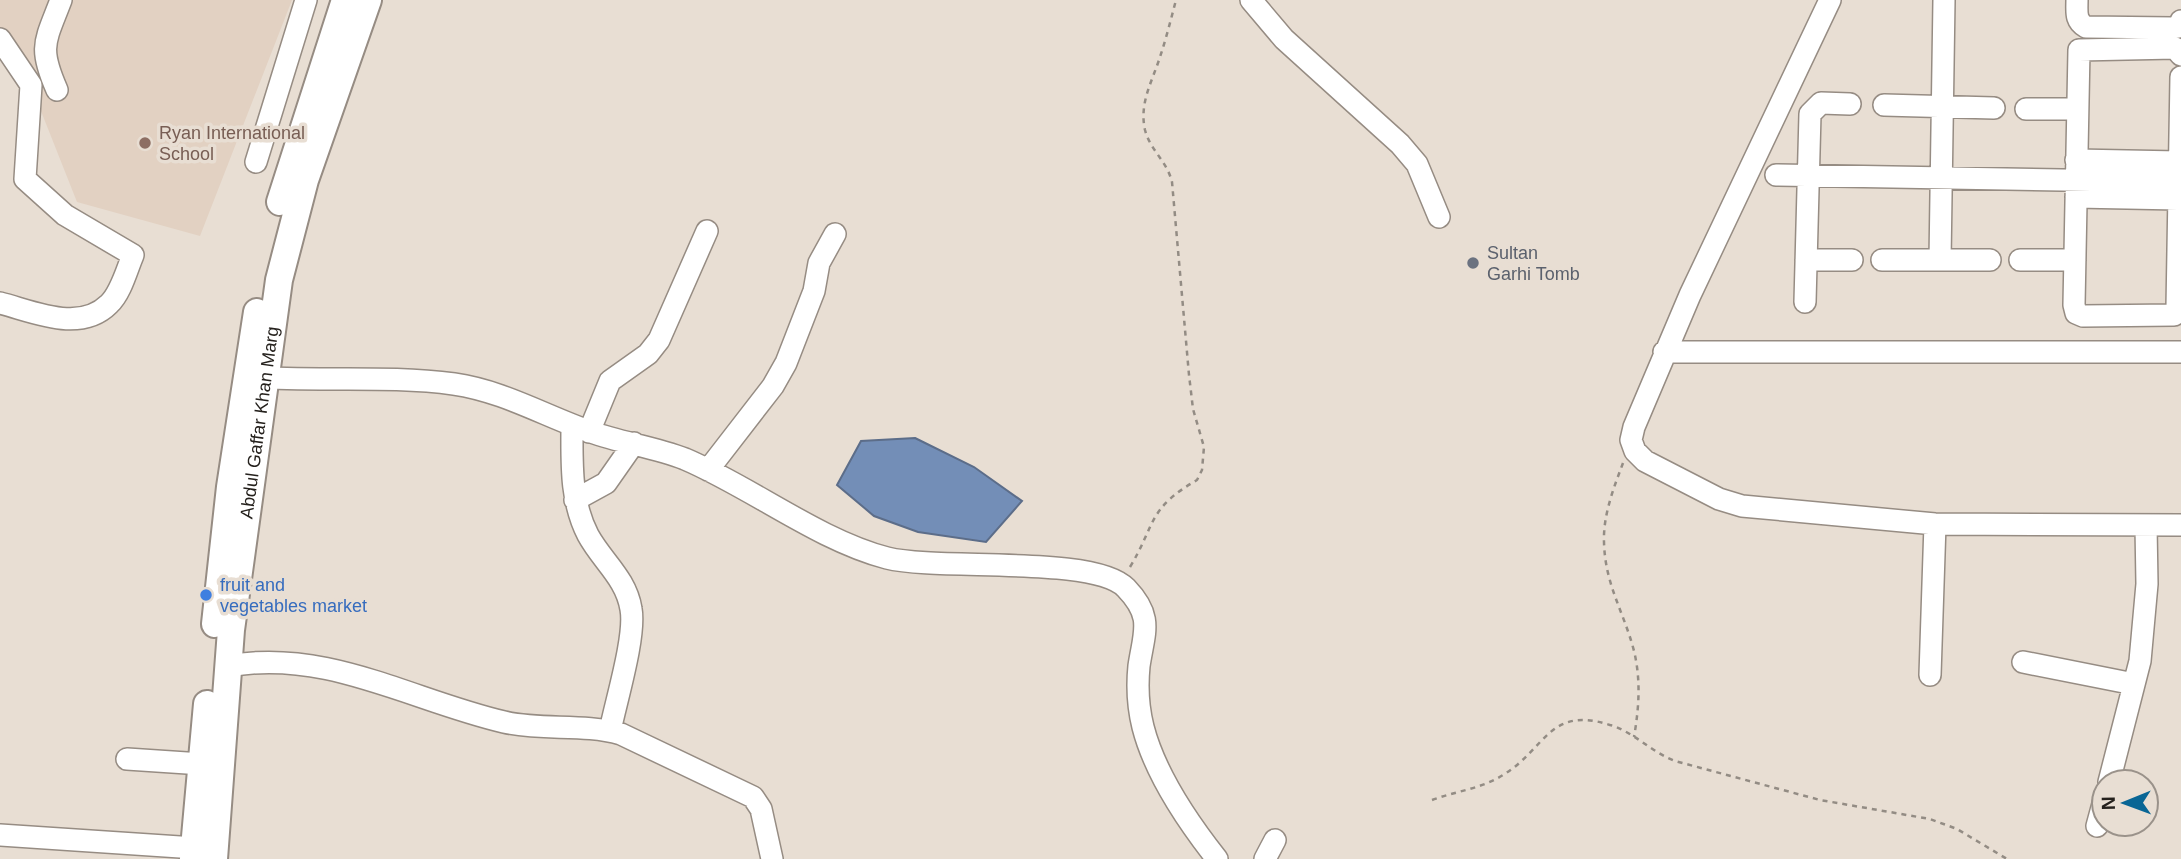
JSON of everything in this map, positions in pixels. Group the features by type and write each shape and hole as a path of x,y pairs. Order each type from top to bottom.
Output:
{"main road":[{"name":"Abdul Gaffar Khan Marg","path":"201,856 229,666 256,377 281,201 345,0"},
{"name":"Abdul Gaffar Khan Marg","path":"201,856 202,764 220,566 256,377 289,235 368,0"}],"street":[{"path":"57,90 43,46 61,0"},
{"path":"256,162 306,0"},
{"path":"1251,0 1284,39 1400,144 1417,164 1439,217"},
{"path":"1830,0 1664,352 1631,440 1634,452 1645,461 1719,499 1761,509 1935,524 2181,525"},
{"path":"1940,260 1944,0"},
{"path":"2077,0 2079,23 2086,27 2173,28 2179,27 2181,21"},
{"path":"0,39 31,85 25,179 65,215 133,255 111,303 92,317 75,321 0,303"},
{"path":"2181,55 2175,48 2079,50 2075,260 2076,313 2083,316 2174,315 2177,308 2181,77"},
{"path":"1805,302 1812,109 1821,103 1850,104"},
{"path":"1884,105 1994,108"},
{"path":"2026,109 2077,109"},
{"path":"1776,175 2179,181"},
{"path":"610,731 631,609 618,574 589,537 575,500 572,481 580,428 610,381 648,354 659,340 707,231"},
{"path":"708,470 772,386 786,363 814,291 819,263 835,234"},
{"path":"1806,260 1852,260"},
{"path":"1882,260 1990,260"},
{"path":"2020,260 2075,260"},
{"path":"1664,352 2181,352"},
{"path":"256,377 456,384 511,399 580,428 634,443 708,470 840,540 887,558 914,563 1074,571 1101,575 1121,582 1138,601 1147,626 1138,678 1144,729 1155,760 1179,803 1217,859"},
{"path":"575,500 606,482 634,443"},
{"path":"1930,675 1935,524"},
{"path":"2113,768 2140,661 2146,596 2146,526"},
{"path":"2023,662 2134,684"},
{"path":"229,666 246,663 302,665 402,689 505,722 610,731 660,751 753,797 763,815 772,859"},
{"path":"127,758 202,764"},
{"path":"1,833 201,856"},
{"path":"1265,859 1275,840"}],"path":[{"path":"1121,582 1136,557 1153,518 1167,498 1197,480 1204,459 1189,375 1172,182 1165,162 1149,141 1143,116 1145,95 1164,47 1176,0"},
{"path":"1631,440 1606,519 1604,544 1607,572 1633,649 1639,681 1640,704 1634,737"},
{"path":"1433,800 1475,789 1502,776 1565,720 1580,718 1594,720 1634,737 1663,757 1694,767 1820,800 1930,819 1957,829 2007,859"}],"shaded area":[{"name":"Ryan International School","path":"0,0 292,0 200,236 77,202 20,58 0,35"}],"water":[{"path":"915,438 974,467 1022,501 986,542 918,532 874,516 837,485 861,441"}],"place":[{"name":"Ryan International School","path":"145,143"},
{"name":"Sultan Garhi Tomb","path":"1473,263"},
{"name":"fruit and vegetables market","path":"206,595"}]}
